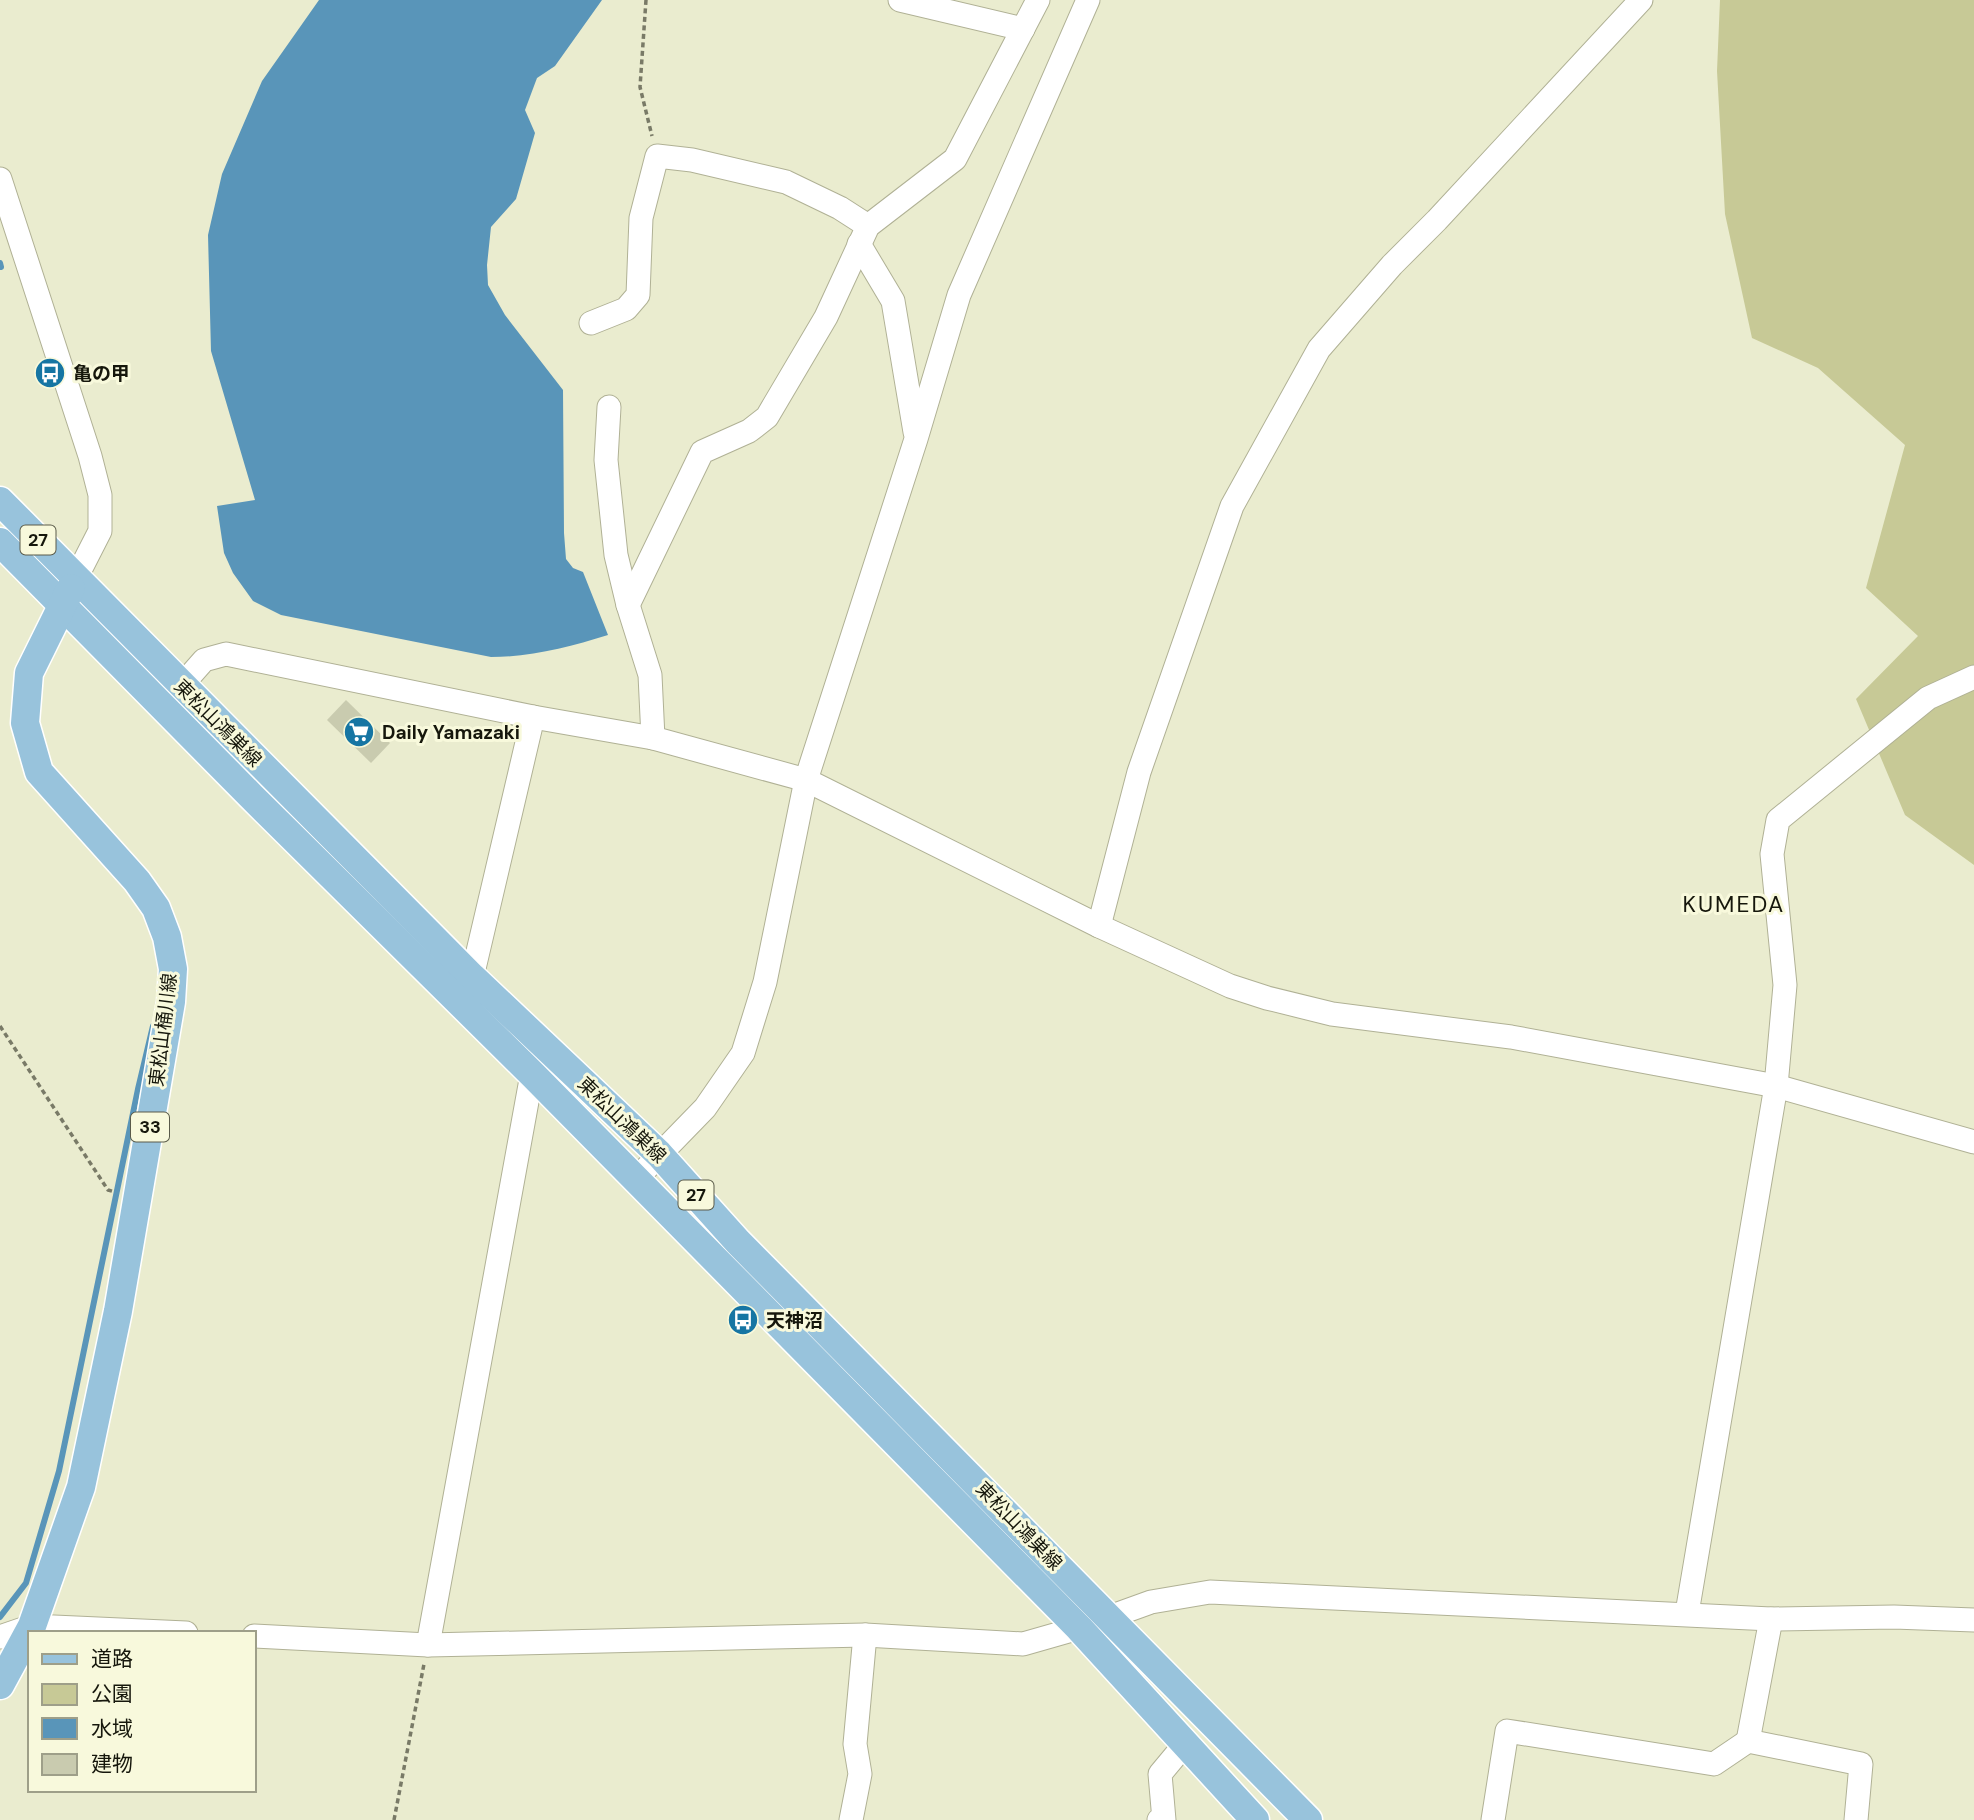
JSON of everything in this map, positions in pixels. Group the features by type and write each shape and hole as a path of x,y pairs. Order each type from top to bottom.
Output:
{"main road":[{"name":"27","path":"0,501 76,578"},
{"name":"27","path":"0,542 62,603"},
{"name":"東松山桶川線","path":"29,1631 81,1487 118,1311 171,1002 173,969 167,937 156,908 137,881 39,772 25,723 29,673 76,578"},
{"name":"東松山鴻巣線","path":"76,578 472,977 659,1154 738,1242 1308,1820"},
{"name":"東松山鴻巣線","path":"62,603 1079,1628 1255,1820"},
{"name":"東松山桶川線","path":"0,1685 28,1633"}],"street":[{"path":"900,0 1023,29"},
{"path":"628,605 702,452 749,430 767,417 826,317 864,235 954,159 1038,0"},
{"path":"635,1180 705,1108 743,1053 765,982 806,780 916,439 959,295 1088,0"},
{"path":"1099,926 1139,772 1232,506 1318,349 1392,265 1641,0"},
{"path":"591,323 626,309 638,295 641,218 657,156 692,160 786,182 841,208 864,235 893,301 916,439"},
{"path":"0,179 90,456 100,495 100,531 76,578"},
{"path":"610,407 608,473 616,555 650,675 653,738"},
{"path":"181,686 204,660 226,654 653,738 806,780 1099,926 1230,986 1267,998 1332,1014 1510,1037 1776,1086 1974,1142"},
{"path":"1687,1613 1776,1086 1785,985 1772,854 1778,820 1928,698 1974,677"},
{"path":"472,977 533,716"},
{"path":"428,1645 532,1074"},
{"path":"256,1636 428,1645 865,1635 1023,1644 1079,1628 1151,1602 1210,1591 1771,1619 1894,1617 1974,1620"},
{"path":"1748,1741 1771,1619"},
{"path":"0,1637 32,1626 142,1631"},
{"path":"851,1820 860,1774 855,1744 865,1635"},
{"path":"1493,1820 1507,1731 1714,1763 1748,1741 1861,1764 1856,1820"},
{"path":"1159,1820 1164,1820 1160,1774 1185,1744"}],"path":[{"path":"646,0 640,88 657,156"},
{"path":"0,1026 108,1190 137,1199"},
{"path":"394,1820 428,1645"}],"green space":[{"path":"1720,0 1974,0 1974,865 1905,815 1856,699 1918,636 1866,588 1905,445 1818,368 1752,338 1725,214 1717,71"}],"water":[{"path":"319,0 602,0 555,66 537,78 525,110 535,133 516,199 491,227 487,265 488,285 505,315 563,390 566,559 573,568 583,572 608,635 550,650 491,657 281,615 253,601 233,573 224,553 217,506 255,500 211,351 208,235 222,174 262,81"}],"building":[{"name":"Daily Yamazaki","path":"346,700 390,743 371,763 327,720"}],"waterway":[{"path":"0,263 1,267"},
{"path":"0,1617 26,1583 59,1471 153,1026"}],"place":[{"name":"亀の甲","path":"50,373"},
{"name":"Daily Yamazaki","path":"359,732"},
{"name":"天神沼","path":"743,1320"}],"district":[{"name":"KUMEDA","path":"1734,904"}]}
